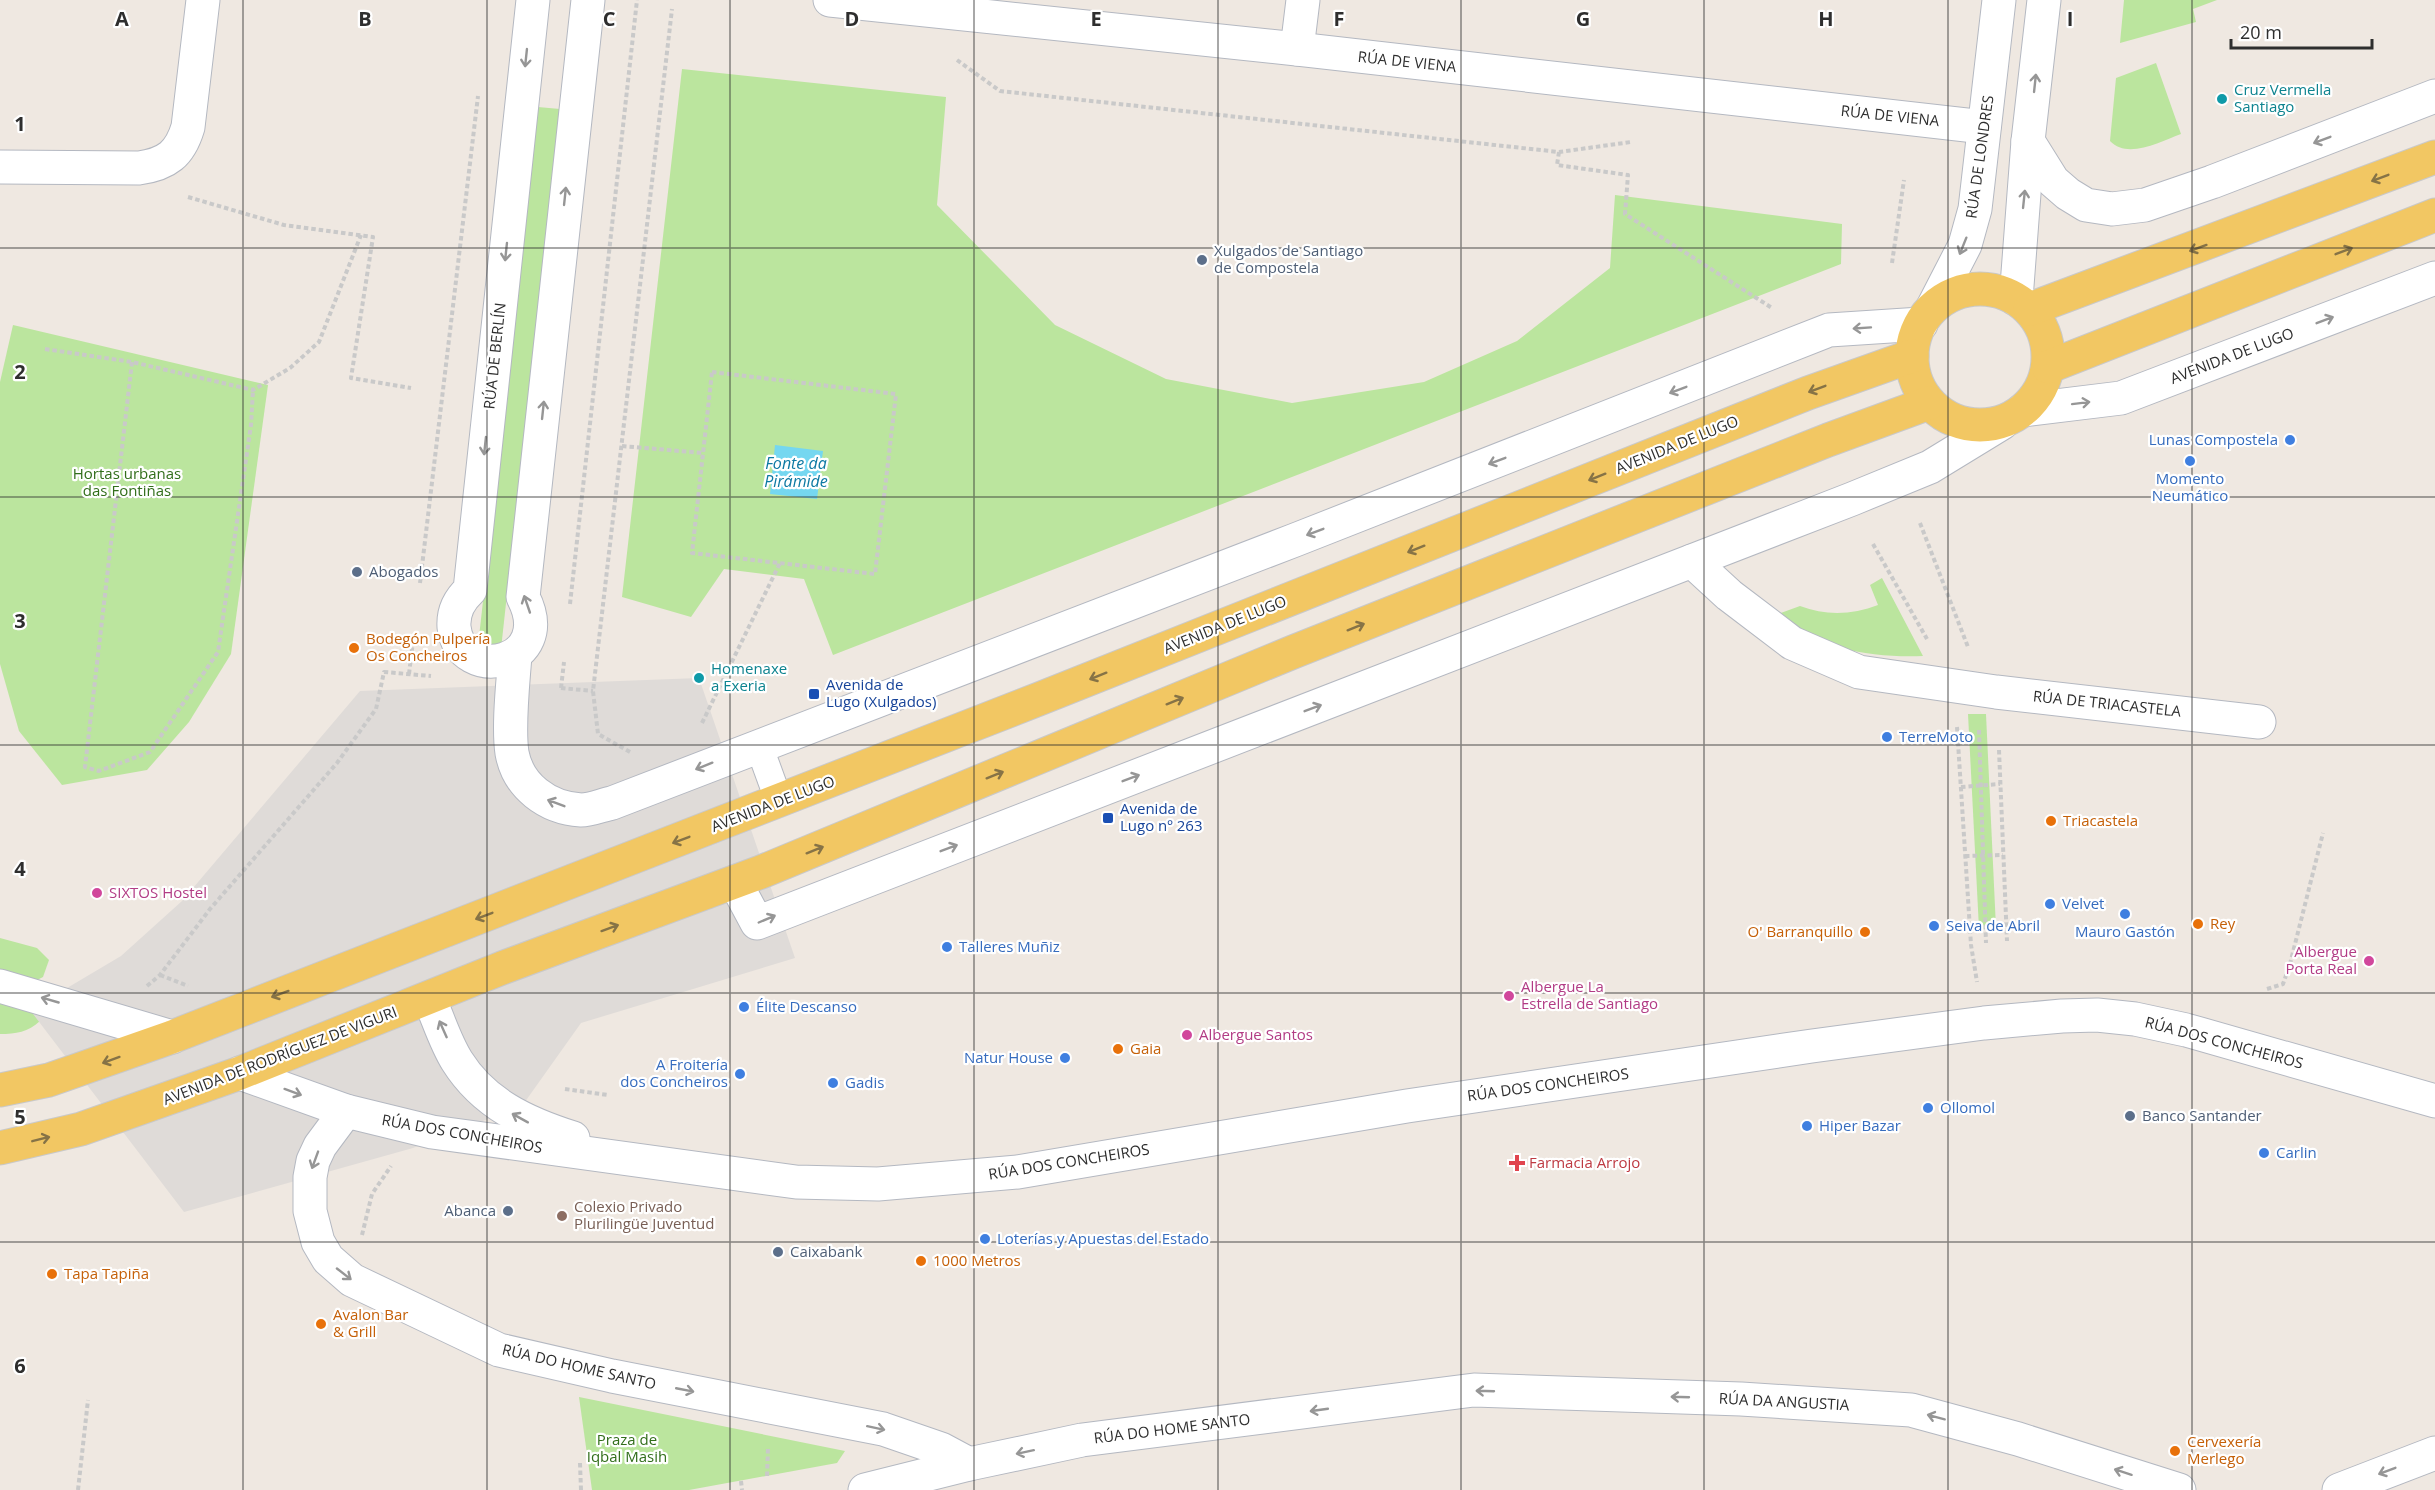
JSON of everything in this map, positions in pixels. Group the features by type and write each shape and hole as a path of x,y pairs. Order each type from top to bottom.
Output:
{"main road":[{"path":"2023,304 2435,157"},
{"path":"2048,367 2435,215"},
{"path":"1978,288 1996,291 2023,304 2042,328 2048,349 2048,367 2044,382 2035,398 2012,416 1981,426 1952,420 1929,403 1918,384 1912,356 1914,339 1927,315 1957,292 1978,288"},
{"name":"AVENIDA DE LUGO","path":"172,1037 779,801 1808,393 1912,356"},
{"path":"735,882 1303,648 1828,440 1929,403"},
{"name":"AVENIDA DE RODRÍGUEZ DE VIGURI","path":"0,1148 81,1129 240,1073 555,948 735,882"},
{"path":"0,1090 50,1080 172,1037"}],"street":[{"path":"0,167 139,168 158,165 172,157 183,144 188,126 203,0"},
{"name":"RÚA DE BERLÍN","path":"514,655 498,662 475,657 463,647 454,623 460,601 470,590 533,0"},
{"path":"588,0 523,597 529,609 531,632 523,647 514,655 512,752 519,774 533,792 555,806 582,810 612,803 1306,536 1829,330 1927,315"},
{"name":"RÚA DE VIENA","path":"830,0 1297,49 1984,127"},
{"path":"1297,49 1303,0"},
{"name":"RÚA DE LONDRES","path":"1927,315 1965,245 1975,209 1999,0"},
{"path":"2023,304 2028,141 2044,0"},
{"path":"2028,141 2053,182 2086,204 2112,209 2145,205 2212,182 2435,96"},
{"name":"AVENIDA DE LUGO","path":"735,882 757,923 1930,467 2012,416 2121,398 2435,278"},
{"name":"RÚA DE TRIACASTELA","path":"1692,561 1729,595 1792,643 1859,672 1954,687 2259,722"},
{"path":"0,986 172,1037"},
{"name":"RÚA DOS CONCHEIROS","path":"429,998 457,1060 477,1087 496,1104 534,1126 655,1164"},
{"name":"RÚA DOS CONCHEIROS","path":"240,1073 346,1111 420,1130 796,1182 878,1184 1018,1172 1407,1106 1766,1052 1984,1023 2062,1016 2097,1015 2135,1019 2186,1030 2435,1101"},
{"name":"RÚA DO HOME SANTO","path":"346,1111 320,1146 313,1161 310,1177 310,1211 318,1242 328,1260 352,1280 499,1350 612,1376 883,1430 940,1449 969,1464"},
{"name":"RÚA DA ANGUSTIA","path":"1377,1401 1474,1390 1741,1399 1911,1410 2018,1439 2179,1490"},
{"name":"RÚA DO HOME SANTO","path":"865,1490 969,1464 1082,1440 1377,1401"},
{"path":"2339,1490 2435,1453"}],"lane":[{"path":"759,746 779,801"}],"path":[{"path":"570,605 637,0"},
{"path":"633,753 598,735 593,691 672,9"},
{"path":"957,60 1000,91 1559,152 1631,142"},
{"path":"419,591 478,91"},
{"path":"1559,152 1557,165 1628,175 1625,214 1775,310"},
{"path":"1892,263 1904,180"},
{"path":"188,197 284,225 373,237 351,378 411,388"},
{"path":"45,349 132,362 253,390 290,368 319,342 361,235"},
{"path":"132,362 85,767 99,771 150,752 218,652 251,425 253,390"},
{"path":"712,372 896,394 875,574 692,553 703,453 712,372"},
{"path":"621,446 703,453"},
{"path":"1920,523 1972,658"},
{"path":"1873,544 1954,687 1971,945"},
{"path":"701,727 780,563"},
{"path":"160,975 210,909 337,763 376,709 384,672 409,674 414,639"},
{"path":"561,688 565,652"},
{"path":"1979,730 1986,943"},
{"path":"1999,750 2007,941"},
{"path":"1961,787 2000,784"},
{"path":"2267,989 2283,984 2323,833"},
{"path":"1965,856 2003,855"},
{"path":"362,1241 372,1194 393,1163"},
{"path":"78,1490 88,1400"},
{"path":"767,1476 768,1438"},
{"path":"580,1463 581,1490"},
{"path":"741,1481 742,1490"}],"green space":[{"path":"2124,0 2217,0 2193,9 2196,22 2120,43"},
{"path":"2156,63 2181,134 2135,149 2117,146 2110,141 2116,78"},
{"path":"682,69 946,97 937,205 1055,325 1166,379 1292,403 1424,382 1517,341 1610,268 1615,195 1842,224 1841,264 833,655 804,579 724,569 691,617 622,597"},
{"path":"538,107 560,109 501,649 478,646"},
{"name":"Hortas urbanas das Fontiñas","path":"13,325 268,385 231,654 189,722 147,770 62,785 19,731 0,664 0,382"},
{"path":"1882,578 1923,656 1866,653 1827,644 1792,626 1778,614 1800,606 1839,613 1858,611 1878,605 1870,585"},
{"path":"1968,714 1986,714 1996,928 1979,929"},
{"path":"0,938 37,948 49,960 43,977 37,980 0,972"},
{"path":"0,994 40,1011 40,1021 22,1032 0,1034"},
{"name":"Praza de Iqbal Masih","path":"579,1397 845,1451 837,1463 689,1490 592,1490"}],"shaded area":[{"path":"699,678 795,958 581,1023 522,1106 413,1148 184,1212 30,1010 121,956 182,901 360,691"}],"water":[{"name":"Fonte da Pirámide","path":"775,445 823,451 817,499 770,494"}],"place":[{"name":"Cruz Vermella Santiago","path":"2222,99"},
{"name":"Xulgados de Santiago de Compostela","path":"1202,260"},
{"name":"Lunas Compostela","path":"2290,440"},
{"name":"Momento Neumático","path":"2190,461"},
{"name":"Abogados","path":"357,572"},
{"name":"Bodegón Pulpería Os Concheiros","path":"354,648"},
{"name":"Homenaxe a Exeria","path":"699,678"},
{"name":"Avenida de Lugo (Xulgados)","path":"814,694"},
{"name":"TerreMoto","path":"1887,737"},
{"name":"Avenida de Lugo nº 263","path":"1108,818"},
{"name":"Triacastela","path":"2051,821"},
{"name":"SIXTOS Hostel","path":"97,893"},
{"name":"Velvet","path":"2050,904"},
{"name":"Mauro Gastón","path":"2125,914"},
{"name":"Rey","path":"2198,924"},
{"name":"Seiva de Abril","path":"1934,926"},
{"name":"O' Barranquillo","path":"1865,932"},
{"name":"Talleres Muñiz","path":"947,947"},
{"name":"Albergue Porta Real","path":"2369,961"},
{"name":"Albergue La Estrella de Santiago","path":"1509,996"},
{"name":"Élite Descanso","path":"744,1007"},
{"name":"Albergue Santos","path":"1187,1035"},
{"name":"Gaia","path":"1118,1049"},
{"name":"Natur House","path":"1065,1058"},
{"name":"A Froitería dos Concheiros","path":"740,1074"},
{"name":"Gadis","path":"833,1083"},
{"name":"Ollomol","path":"1928,1108"},
{"name":"Banco Santander","path":"2130,1116"},
{"name":"Hiper Bazar","path":"1807,1126"},
{"name":"Carlin","path":"2264,1153"},
{"name":"Farmacia Arrojo","path":"1517,1163"},
{"name":"Abanca","path":"508,1211"},
{"name":"Colexio Privado Plurilingüe Juventud","path":"562,1216"},
{"name":"Loterías y Apuestas del Estado","path":"985,1239"},
{"name":"Caixabank","path":"778,1252"},
{"name":"1000 Metros","path":"921,1261"},
{"name":"Tapa Tapiña","path":"52,1274"},
{"name":"Avalon Bar & Grill","path":"321,1324"},
{"name":"Cervexería Merlego","path":"2175,1451"}]}
